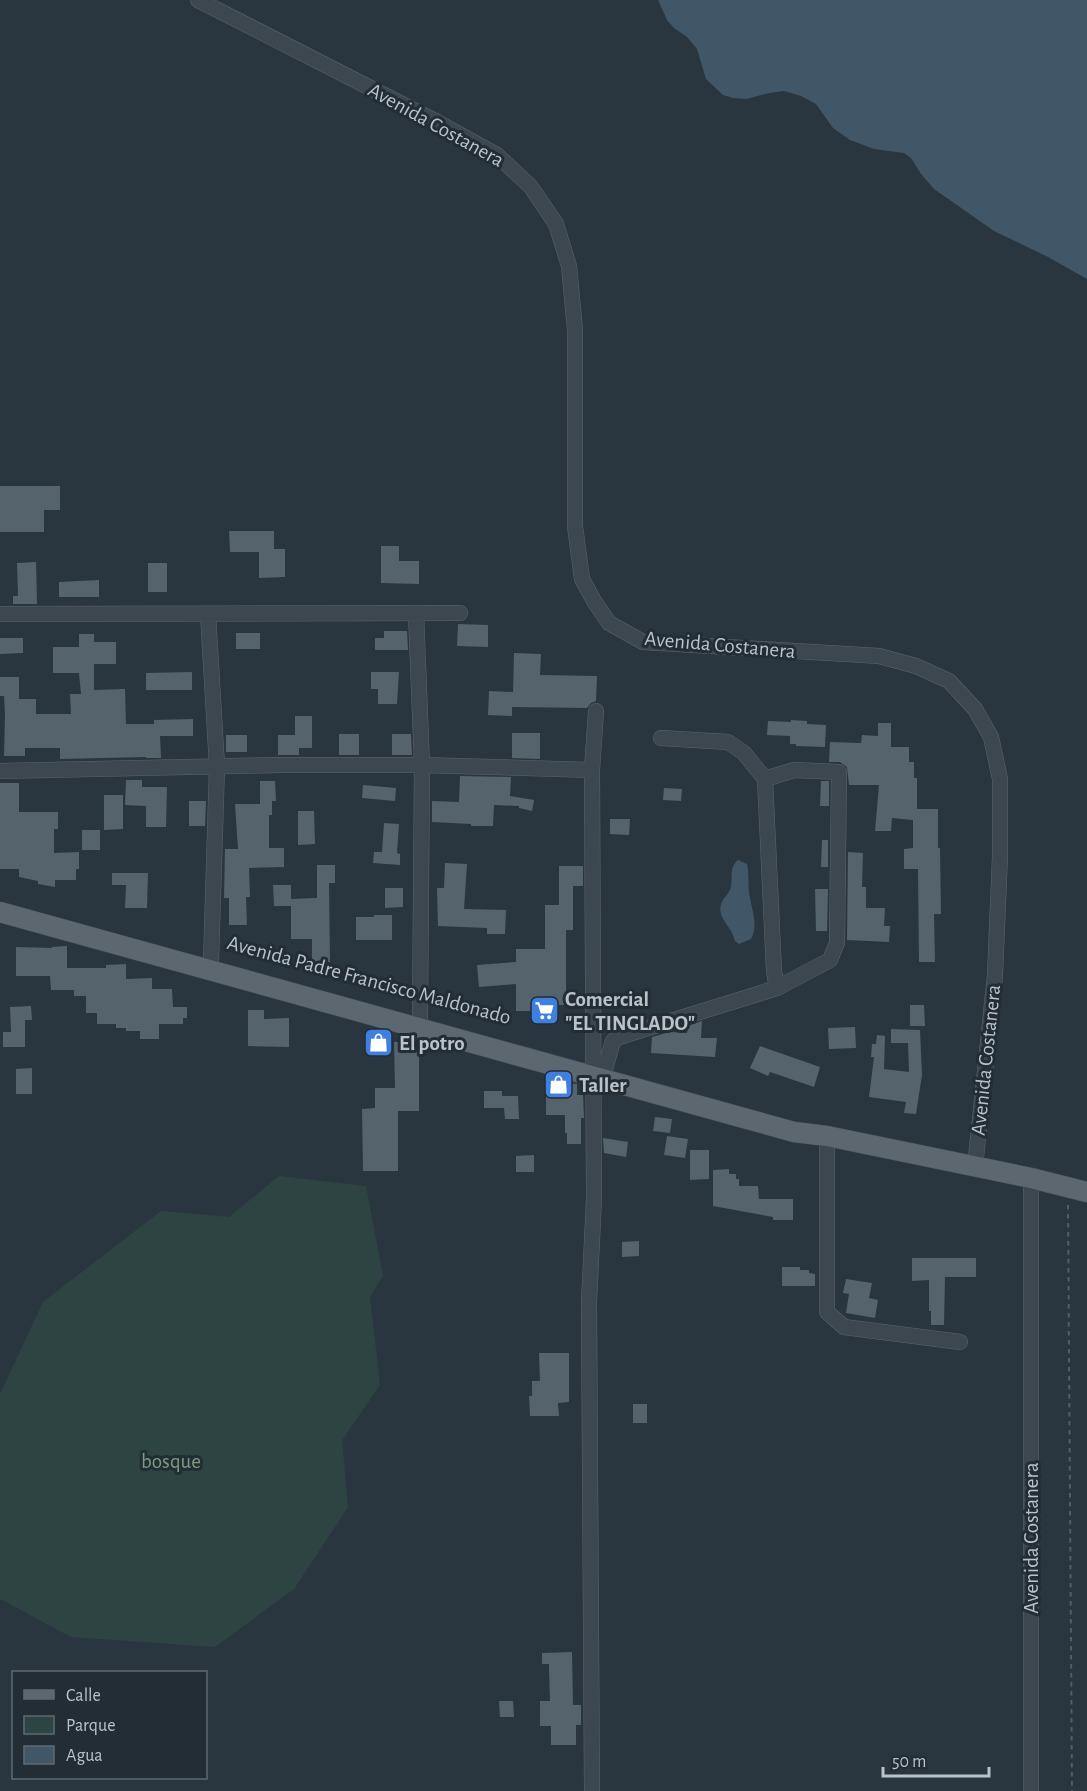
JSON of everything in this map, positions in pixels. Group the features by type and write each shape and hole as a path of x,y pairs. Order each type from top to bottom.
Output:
{"main road":[{"name":"Avenida Padre Francisco Maldonado","path":"0,902 420,1018 598,1070"},
{"name":"Avenida Padre Francisco Maldonado","path":"0,912 796,1121 827,1136 1031,1178 1087,1192"}],"street":[{"name":"Avenida Costanera","path":"198,0 497,155 531,187 556,224 569,266 575,330 575,526 582,579 594,602 609,623 643,642 879,656 916,666 949,681 975,709 991,737 1000,779 1000,856 995,975 975,1167"},
{"path":"416,613 422,765 420,1018"},
{"path":"0,614 460,613"},
{"path":"208,614 217,766 212,962"},
{"path":"592,1791 589,1302 598,1070 594,969 592,770 596,711"},
{"path":"661,738 728,742 744,753 765,779 774,971 777,988"},
{"path":"0,771 217,766 422,765 592,770"},
{"path":"598,1070 613,1041 619,1037 777,988 830,960 837,943 839,772 794,770 765,779"},
{"path":"827,1136 827,1312 844,1327 960,1342"},
{"name":"Avenida Costanera","path":"1031,1178 1031,1791"}],"path":[{"path":"1068,1187 1072,1791"}],"green space":[{"name":"bosque","path":"279,1176 366,1186 383,1276 370,1297 380,1385 342,1440 348,1507 294,1589 215,1647 71,1637 0,1599 0,1394 43,1302 161,1211 229,1217"}],"water":[{"path":"658,0 1087,0 1087,279 994,231 934,189 911,158 904,153 874,149 850,140 833,128 816,104 801,96 784,91 746,99 723,95 706,79 697,49 667,20"},
{"path":"738,860 747,864 754,922 751,939 739,944 735,941 720,910 722,902 729,893 732,869"}],"building":[{"path":"0,486 60,486 60,510 44,510 44,532 0,532"},
{"path":"229,531 274,531 274,549 285,549 285,577 259,578 259,552 230,552"},
{"path":"381,546 399,546 399,561 419,561 419,584 381,583"},
{"path":"36,562 37,604 13,604 13,596 18,596 17,563"},
{"path":"148,563 167,563 167,592 148,592"},
{"path":"99,580 99,597 59,597 59,582"},
{"path":"458,624 488,625 488,647 457,646"},
{"path":"384,631 407,631 408,650 375,650 375,638 384,638"},
{"path":"236,633 260,633 260,649 236,649"},
{"path":"79,634 94,634 94,642 116,642 116,664 94,664 94,690 125,689 126,724 154,724 154,720 193,719 193,736 160,736 161,758 60,759 60,748 25,748 25,756 4,756 5,715 4,696 0,696 0,677 19,677 19,699 36,699 36,714 71,714 70,694 81,694 79,673 53,673 53,647 79,647"},
{"path":"0,638 23,638 23,653 0,654"},
{"path":"514,653 541,654 540,675 597,676 596,701 587,708 512,707 512,716 488,715 489,691 513,692"},
{"path":"192,672 192,690 146,690 146,673"},
{"path":"371,672 399,672 397,704 378,704 378,689 371,689"},
{"path":"295,716 312,716 312,748 299,748 299,755 278,755 278,735 295,735"},
{"path":"791,720 826,725 825,747 796,746 796,744 790,744 790,736 767,735 768,721 791,722"},
{"path":"878,723 891,723 891,747 909,747 909,762 914,762 914,778 917,778 917,809 938,809 941,914 934,914 935,962 919,962 918,869 904,869 904,849 913,848 913,820 892,818 891,831 875,831 879,785 849,785 847,767 840,762 829,762 830,742 861,743 862,735 878,736"},
{"path":"512,733 540,733 540,759 512,758"},
{"path":"339,734 359,734 359,755 339,755"},
{"path":"392,734 411,734 412,755 392,755"},
{"path":"226,735 247,735 247,752 226,752"},
{"path":"460,776 511,777 510,796 534,800 532,811 519,808 519,806 494,805 493,826 432,822 432,801 459,802"},
{"path":"126,780 142,780 142,787 167,787 166,827 146,827 146,806 125,805"},
{"path":"260,781 275,781 276,801 272,801 272,815 269,815 269,848 284,848 284,867 249,868 250,897 246,897 247,925 229,925 229,898 224,898 225,849 238,849 235,804 260,804"},
{"path":"821,781 829,781 829,806 820,806"},
{"path":"0,783 19,783 19,812 58,812 58,829 54,829 54,853 79,852 79,869 76,869 76,880 55,880 55,887 19,877 19,869 0,869"},
{"path":"363,785 396,788 395,801 362,798"},
{"path":"664,788 682,789 681,801 663,800"},
{"path":"104,795 123,795 123,829 104,830"},
{"path":"189,801 206,801 205,826 189,826"},
{"path":"298,811 314,811 315,844 298,845"},
{"path":"610,819 630,819 629,835 610,834"},
{"path":"384,823 399,824 397,853 400,854 400,865 373,863 374,852 382,852"},
{"path":"82,830 100,830 100,850 82,850"},
{"path":"822,840 828,840 828,867 821,867"},
{"path":"848,852 863,853 862,887 866,887 866,908 885,908 884,926 890,926 889,942 847,940"},
{"path":"445,863 467,864 464,909 506,910 505,934 487,934 487,928 438,926 437,888 444,888"},
{"path":"317,865 335,865 335,883 329,883 330,962 312,962 312,939 291,939 291,906 274,906 273,885 291,885 291,899 317,898"},
{"path":"559,866 583,866 583,886 573,886 573,930 566,930 566,1005 543,1005 543,1011 516,1011 516,984 479,987 477,965 516,962 516,949 545,949 545,905 559,905"},
{"path":"112,873 148,873 147,908 125,908 126,885 112,885"},
{"path":"385,888 403,888 403,907 385,908"},
{"path":"815,889 828,889 827,931 816,931"},
{"path":"374,915 392,915 392,940 356,940 356,917 374,917"},
{"path":"67,946 67,968 106,968 106,965 126,964 126,979 152,978 152,989 172,989 173,1007 187,1007 187,1018 183,1018 183,1024 159,1024 159,1039 140,1039 140,1031 126,1031 126,1028 116,1028 116,1024 97,1024 97,1013 86,1013 86,996 74,996 74,990 51,990 50,976 16,976 16,947"},
{"path":"910,1005 924,1005 925,1026 910,1026"},
{"path":"31,1006 32,1020 25,1020 25,1047 3,1047 3,1032 11,1032 10,1007"},
{"path":"248,1010 264,1010 264,1019 289,1018 289,1047 248,1046"},
{"path":"702,1021 701,1038 717,1038 715,1057 651,1053 652,1037 670,1032 687,1033 688,1026"},
{"path":"855,1027 856,1048 829,1049 828,1028"},
{"path":"891,1029 920,1030 922,1075 916,1114 904,1113 906,1102 869,1097 874,1057 871,1057 872,1044 876,1044 877,1035 885,1036 884,1069 909,1072 908,1043 891,1043"},
{"path":"394,1042 419,1042 419,1111 398,1111 398,1171 363,1171 362,1109 375,1108 375,1088 395,1088"},
{"path":"760,1046 820,1067 814,1087 770,1072 768,1076 750,1068"},
{"path":"32,1068 32,1094 16,1094 16,1069"},
{"path":"566,1083 577,1084 577,1095 583,1095 584,1118 581,1118 581,1144 567,1144 565,1115 546,1115 546,1091 566,1088"},
{"path":"484,1091 502,1091 502,1096 518,1096 519,1119 505,1119 504,1108 484,1108"},
{"path":"655,1117 672,1119 670,1133 653,1131"},
{"path":"667,1136 688,1139 685,1158 664,1155"},
{"path":"603,1138 628,1142 626,1157 604,1153"},
{"path":"690,1150 709,1150 709,1179 690,1180"},
{"path":"534,1155 534,1172 516,1172 516,1156"},
{"path":"729,1169 729,1174 736,1174 736,1179 739,1179 739,1186 758,1186 759,1199 793,1199 793,1220 773,1220 773,1217 713,1206 713,1170"},
{"path":"639,1241 639,1256 622,1257 622,1242"},
{"path":"912,1258 976,1258 976,1277 945,1277 944,1325 931,1325 929,1280 912,1281"},
{"path":"782,1267 800,1267 800,1270 809,1270 809,1273 815,1274 815,1286 782,1286"},
{"path":"846,1279 872,1283 869,1298 878,1300 875,1318 846,1313 849,1294 843,1293"},
{"path":"539,1353 569,1353 569,1402 558,1403 559,1416 530,1416 529,1396 532,1396 532,1381 540,1381"},
{"path":"633,1404 647,1404 647,1423 633,1423"},
{"path":"572,1652 573,1705 581,1705 581,1725 576,1725 576,1745 551,1745 551,1726 540,1726 540,1701 550,1701 549,1664 542,1664 542,1653"},
{"path":"499,1701 513,1701 514,1717 500,1717"}],"place":[{"name":"Comercial \"EL TINGLADO\"","path":"544,1011"},
{"name":"El potro","path":"378,1043"},
{"name":"Taller","path":"558,1085"}]}
